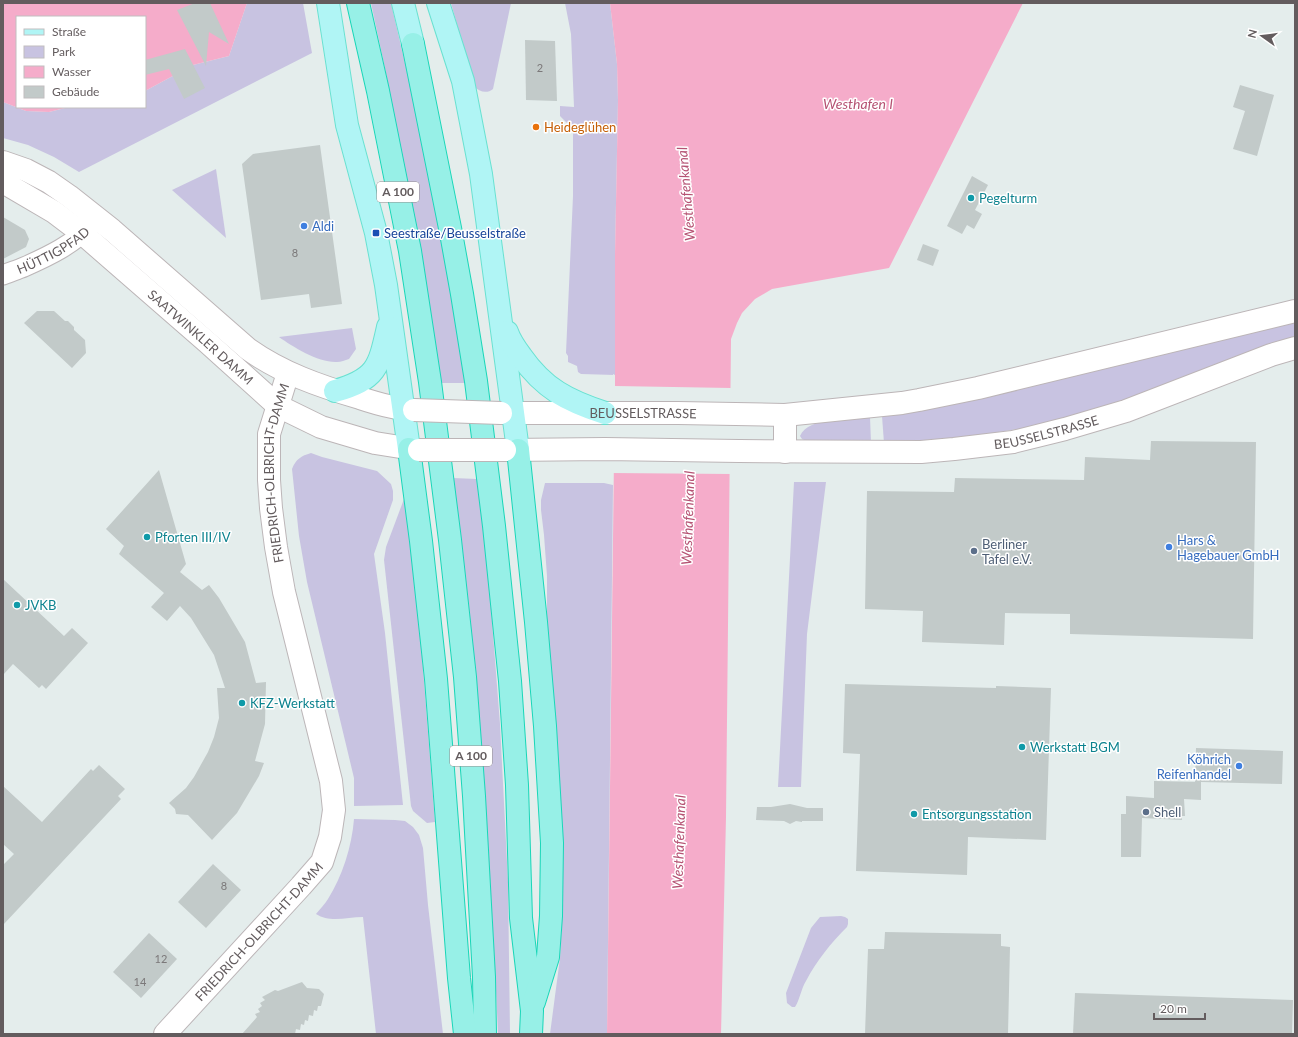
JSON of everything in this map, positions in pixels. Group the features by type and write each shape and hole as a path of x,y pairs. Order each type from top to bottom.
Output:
{"highway":[{"name":"A 100","path":"358,3 380,98 410,251 430,382 450,540 465,676 473,788 484,978 485,1034"},
{"path":"413,44 462,294 476,381 490,488 510,681 517,785 521,918 532,1011 531,1034"},
{"path":"414,450 421,540 436,679 459,978 465,1034"},
{"path":"512,450 536,622 544,711 552,843 551,916 548,957 532,1011"}],"main road":[{"path":"328,3 347,125 376,233 409,410 414,450"},
{"path":"403,3 413,44"},
{"path":"438,3 463,81 486,204 500,312 507,413 512,450"},
{"name":"SAATWINKLER DAMM","path":"3,162 26,170 49,182 97,218 248,349 266,362 288,373 335,391 394,408 409,410"},
{"name":"SAATWINKLER DAMM","path":"3,182 54,212 83,234 278,406 321,427 375,443 414,450 512,450"},
{"name":"BEUSSELSTRASSE","path":"409,410 507,413 678,413 785,415 902,403 986,386 1295,311"},
{"path":"500,312 510,341 528,367 541,380 564,397 580,405 605,413"},
{"path":"335,391 358,383 370,374 376,367 381,358 391,316"},
{"name":"BEUSSELSTRASSE","path":"512,450 605,449 785,452 922,452 1013,442 1065,429 1126,411 1271,355 1295,348"},
{"name":"FRIEDRICH-OLBRICHT-DAMM","path":"165,1034 322,862 330,836 334,810 331,781 284,592 273,528 269,480 269,434 288,373"},
{"path":"785,415 785,452"}],"street":[{"name":"HÜTTIGPFAD","path":"3,275 66,247 83,234 97,218"}],"green space":[{"path":"247,3 303,3 312,53 79,172 54,157 28,145 3,138 3,102 26,111 49,112 65,108 146,108 146,90 193,65 229,56"},
{"path":"371,3 391,3 413,98 432,192 450,287 465,383 441,383 409,193"},
{"path":"451,3 511,3 493,89 491,91 483,92 474,86"},
{"path":"565,3 610,3 617,64 618,100 615,254 615,375 581,374 578,372 577,366 568,362 568,356 566,353 573,196 573,132 571,127 560,116 560,106 574,107 571,34"},
{"path":"216,169 226,238 172,190"},
{"path":"1295,322 1295,336 1104,408 1032,427 966,437 884,443 882,416"},
{"path":"352,328 356,349 349,359 338,362 330,362 314,357 299,350 279,337"},
{"path":"870,417 871,443 806,441 800,436 812,425 821,422"},
{"path":"311,453 377,471 391,484 393,491 393,500 374,554 385,633 403,805 354,806 354,778 307,582 299,536 292,469 299,458"},
{"path":"453,478 477,479 487,557 500,724 508,882 510,1034 498,1034 482,755 469,616"},
{"path":"794,482 826,482 807,634 801,787 778,787"},
{"path":"545,483 604,483 613,485 607,1034 550,1034 560,958 563,862 547,633 547,576 541,510 541,500"},
{"path":"404,499 406,499 422,655 435,822 427,823 413,811 411,806 384,560 386,547"},
{"path":"354,819 405,821 413,827 419,835 423,848 443,1034 376,1034 363,917 333,919 321,917 316,914 328,899 338,881 346,861"},
{"path":"841,916 848,919 847,927 830,946 810,973 795,1007 792,1007 787,1003 786,993 811,928 820,917"}],"water":[{"path":"3,3 247,3 229,56 193,65 146,90 146,16 16,16 16,107 3,102"},
{"path":"610,3 1023,3 889,268 772,289 755,299 742,313 731,339 726,817 721,1034 607,1034 618,100 617,64"},
{"path":"18,108 65,108 49,112 26,111"}],"pier":[{"path":"613,374 615,375 615,386 731,388 733,383 732,474 611,473"}],"building":[{"path":"195,3 210,3 229,44 209,32 206,66 177,10"},
{"path":"525,40 555,41 557,101 526,100"},
{"path":"185,49 205,88 184,99 169,69 146,75 146,60"},
{"path":"1240,85 1274,95 1257,156 1233,149 1245,111 1233,107"},
{"path":"320,145 342,304 311,308 309,294 261,300 242,164 253,154"},
{"name":"Pegelturm","path":"972,176 988,185 975,210 982,214 974,229 967,225 962,234 947,226"},
{"path":"3,217 25,230 29,239 26,247 3,259"},
{"path":"923,244 939,250 933,266 917,260"},
{"path":"37,311 54,311 65,321 68,321 74,327 74,330 85,340 86,353 72,368 24,323"},
{"path":"1151,441 1256,442 1253,639 1070,634 1070,614 1005,613 1004,645 922,642 923,611 865,609 867,491 954,492 955,478 1084,480 1085,457 1150,460"},
{"name":"KFZ-Werkstatt","path":"159,470 186,564 180,572 202,590 209,585 219,598 245,642 256,683 266,682 265,724 255,761 264,763 259,776 237,813 212,840 188,815 176,814 175,809 169,803 186,788 194,777 208,752 214,737 219,718 217,688 225,688 214,655 191,618 180,606 167,621 151,607 164,593 119,554 124,546 106,529"},
{"name":"JVKB","path":"3,579 64,636 72,628 88,643 46,689 42,685 39,688 13,664 3,675"},
{"name":"Entsorgungsstation","path":"845,684 1051,688 1046,840 968,837 967,875 856,871 860,754 843,753"},
{"path":"1196,748 1283,751 1282,784 1201,782 1201,800 1184,799 1185,816 1182,816 1182,820 1142,818 1141,857 1121,857 1121,814 1126,814 1126,796 1154,798 1154,781 1195,782"},
{"path":"99,765 125,789 118,796 121,799 3,925 3,865 14,854 3,844 3,786 42,822 91,769 93,771"},
{"path":"790,804 807,808 823,808 823,821 796,821 790,824 784,821 756,820 757,807 771,807"},
{"path":"213,864 241,890 206,928 178,902"},
{"path":"885,932 1001,934 1001,946 1010,947 1008,1034 865,1034 868,949 884,949"},
{"path":"149,933 177,959 141,998 113,972"},
{"path":"302,982 307,988 319,989 324,994 321,1006 318,1006 317,1011 314,1010 313,1016 309,1015 308,1021 305,1020 304,1025 301,1024 300,1030 296,1029 295,1034 242,1034 257,1017 255,1014 260,1012 258,1009 262,1006 260,1003 265,1000 262,997 275,990 278,991"},
{"path":"1075,993 1293,1000 1292,1034 1073,1034"}],"place":[{"name":"Heideglühen","path":"536,127"},
{"name":"Pegelturm","path":"971,198"},
{"name":"Aldi","path":"304,226"},
{"name":"Seestraße/Beusselstraße","path":"376,233"},
{"name":"Pforten III/IV","path":"147,537"},
{"name":"Hars & Hagebauer GmbH","path":"1169,547"},
{"name":"Berliner Tafel e.V.","path":"974,551"},
{"name":"JVKB","path":"17,605"},
{"name":"KFZ-Werkstatt","path":"242,703"},
{"name":"Werkstatt BGM","path":"1022,747"},
{"name":"Köhrich Reifenhandel","path":"1239,766"},
{"name":"Shell","path":"1146,812"},
{"name":"Entsorgungsstation","path":"914,814"}],"water label":[{"name":"Westhafen I","path":"858,104"},
{"name":"Westhafenkanal","path":"686,194"},
{"name":"Westhafenkanal","path":"688,518"},
{"name":"Westhafenkanal","path":"679,842"}]}
